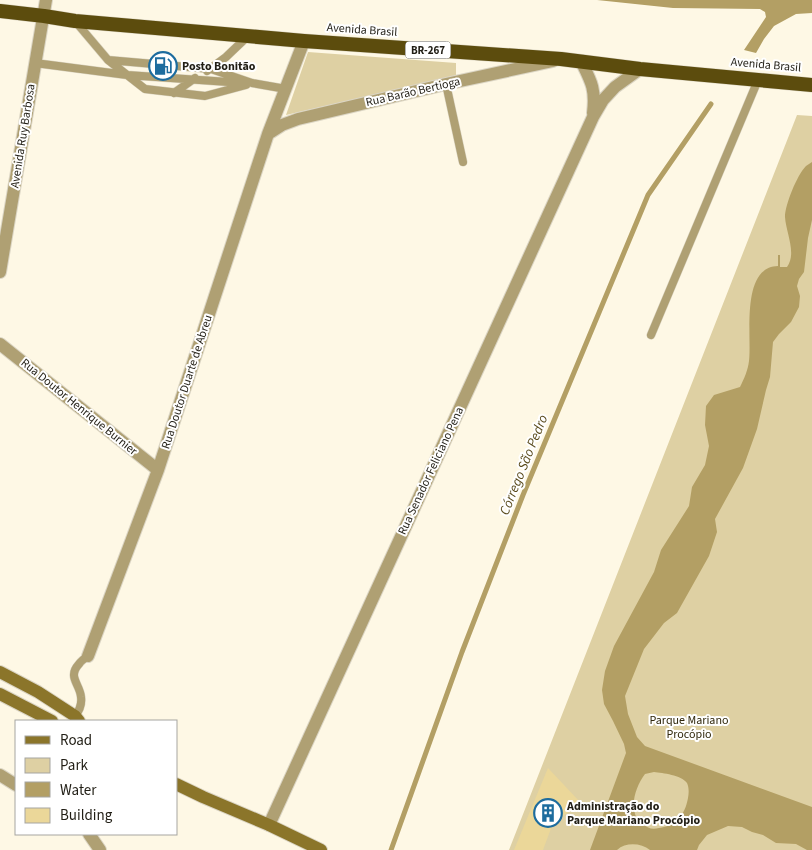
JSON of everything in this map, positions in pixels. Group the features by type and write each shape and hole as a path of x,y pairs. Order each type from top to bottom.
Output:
{"highway":[{"name":"Avenida Brasil","path":"0,10 75,21 304,41 560,59 640,69 812,84"}],"main road":[{"path":"0,672 38,692 77,719"},
{"path":"0,694 50,720"},
{"path":"178,785 270,825 321,850"}],"street":[{"name":"Avenida Ruy Barbosa","path":"0,272 46,0"},
{"name":"Rua Doutor Duarte de Abreu","path":"88,656 158,470 268,134 304,41"},
{"name":"Rua Barão Bertioga","path":"268,134 282,125 298,119 560,59"},
{"name":"Rua Senador Feliciano Pena","path":"581,61 592,85 595,98 593,117"},
{"name":"Rua Senador Feliciano Pena","path":"270,825 593,117 603,100 615,87 640,69"},
{"name":"Rua Doutor Henrique Burnier","path":"0,344 158,470"},
{"path":"0,775 15,784"},
{"path":"90,835 100,850"}],"lane":[{"path":"75,21 108,60 145,89 206,96 252,83"},
{"path":"174,93 211,69 248,36"},
{"path":"108,60 211,69 252,83"},
{"path":"35,63 127,74 252,83 286,89"},
{"path":"651,335 758,80"},
{"path":"446,84 463,162"},
{"name":"Rua Doutor Duarte de Abreu","path":"77,719 82,699 74,673 78,664 88,656"}],"green space":[{"path":"308,52 456,63 456,76 286,115"},
{"name":"Parque Mariano Procópio","path":"797,115 812,116 812,850 509,850"}],"water":[{"path":"597,0 812,0 812,13 796,14 774,26 756,53 744,50 766,17 765,12 760,9 673,8"},
{"path":"812,162 812,220 804,272 797,286 800,296 799,307 791,322 773,342 770,377 757,429 743,468 715,519 717,532 709,556 677,613 664,623 644,649 625,696 628,714 637,737 645,746 812,807 812,850 807,850 796,844 776,843 763,835 742,827 728,826 707,835 697,850 650,850 634,844 617,850 590,850 626,753 624,744 604,704 602,690 605,671 614,646 654,572 661,550 689,506 692,487 705,465 709,446 705,425 706,406 714,395 740,387 744,378 749,361 749,321 753,290 758,278 766,269 778,266 778,255 780,255 780,267 787,267 790,261 791,249 785,217 789,198 799,176 806,166","holes":["654,772 681,778 687,783 689,794 685,810 679,819 670,825 656,829 644,825 636,817 634,809 634,798 637,788 645,774"]}],"building":[{"name":"Administração do Parque Mariano Procópio","path":"548,768 581,803 553,823 543,850 514,850"}],"waterway":[{"name":"Córrego São Pedro","path":"391,850 462,652 523,495 648,195 711,104"}],"place":[{"name":"Posto Bonitão","path":"163,66"},
{"name":"Administração do Parque Mariano Procópio","path":"548,813"}]}
